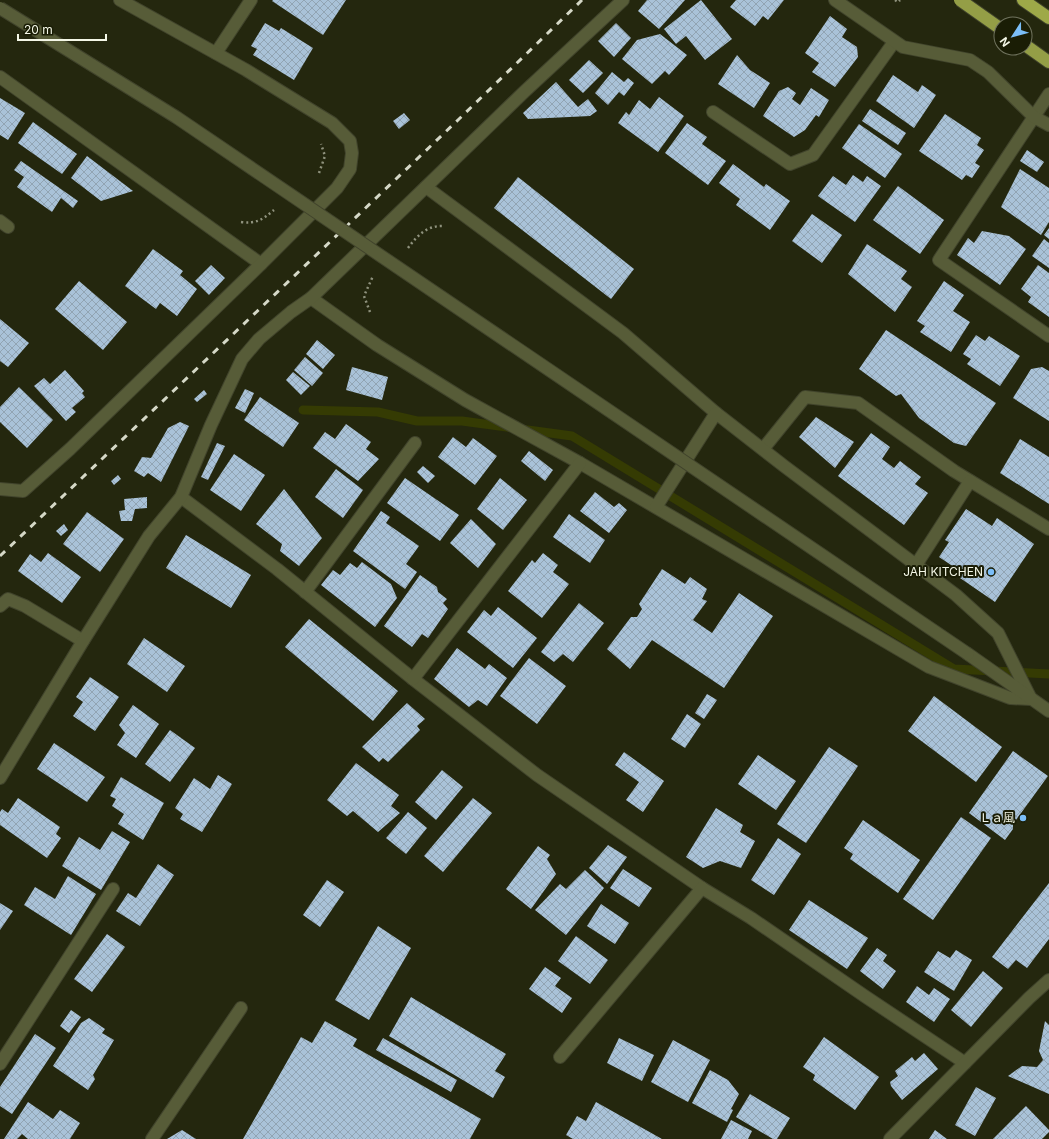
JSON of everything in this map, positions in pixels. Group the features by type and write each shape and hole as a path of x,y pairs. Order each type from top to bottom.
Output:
{"highway":[{"path":"960,0 993,23"},
{"path":"1023,0 1049,18"},
{"path":"1033,51 1049,62"}],"street":[{"path":"0,489 23,491 70,449 261,264 337,188 350,169 352,153 350,141 332,123 246,70 120,0"},
{"path":"216,53 251,0"},
{"path":"0,778 149,536 180,497 210,425 242,359 259,339 291,312 311,298 524,92 624,0"},
{"path":"835,0 903,47 970,60 988,72 1034,117 1049,125"},
{"path":"0,8 176,117 968,654 1049,712"},
{"path":"713,112 790,164 813,155 894,42"},
{"path":"0,77 261,264"},
{"path":"1049,94 939,260 1049,336"},
{"path":"426,187 623,333 716,413 956,595 998,633 1031,699"},
{"path":"311,298 376,346 465,400 580,463 929,667 1010,698 1031,699"},
{"path":"763,449 805,397 858,403 970,481 1049,529"},
{"path":"656,507 716,413"},
{"path":"305,592 415,443"},
{"path":"412,679 580,463"},
{"path":"916,564 970,481"},
{"path":"180,497 277,569 412,679 537,775 702,888 751,918 966,1063"},
{"path":"0,606 8,599 24,606 83,641"},
{"path":"560,1057 702,888"},
{"path":"0,1064 113,890"},
{"path":"890,1139 1029,998 1049,980"},
{"path":"152,1139 241,1008"}],"path":[{"path":"894,0 898,2 900,0"},
{"path":"319,139 326,156 319,175"},
{"path":"405,253 415,239 430,227 448,227"},
{"path":"372,314 364,296 373,275"}],"building":[{"path":"346,0 323,35 272,1"},
{"path":"647,0 685,0 659,29 638,11"},
{"path":"701,0 732,39 705,60 686,36 676,44 664,29"},
{"path":"736,0 784,0 768,20 763,16 755,26 730,7"},
{"path":"830,16 847,29 842,37 857,47 858,57 835,87 812,72 819,63 805,53"},
{"path":"265,23 279,31 281,28 313,48 294,80 253,55 257,49 251,46"},
{"path":"616,23 631,38 614,57 598,41"},
{"path":"660,34 687,55 669,75 665,71 652,84 622,59 637,40"},
{"path":"737,55 750,70 770,83 754,108 718,84"},
{"path":"589,60 603,73 583,93 569,80"},
{"path":"612,72 624,82 628,78 634,83 624,96 619,92 608,105 595,93"},
{"path":"893,75 918,92 922,85 936,95 914,128 876,101"},
{"path":"556,82 578,107 588,99 597,111 590,116 528,119 523,113"},
{"path":"788,87 796,93 792,99 800,105 811,88 829,100 819,117 816,115 805,130 794,137 763,116 779,91"},
{"path":"659,97 684,116 658,152 618,123 626,112 629,115 639,100 650,109"},
{"path":"0,98 25,113 8,140 0,135"},
{"path":"870,109 906,133 898,145 862,121"},
{"path":"404,113 410,120 399,129 393,121"},
{"path":"945,114 981,138 977,145 984,150 975,163 980,166 972,178 966,175 962,180 919,151"},
{"path":"33,122 77,154 62,174 18,143"},
{"path":"687,123 707,137 702,144 726,161 708,185 665,153"},
{"path":"859,124 902,154 885,178 842,148"},
{"path":"1027,150 1044,162 1037,172 1020,161"},
{"path":"87,156 133,191 101,201 71,178"},
{"path":"21,161 78,201 73,208 61,198 52,212 17,187 24,177 14,170"},
{"path":"733,164 764,187 766,184 790,201 770,230 736,205 740,199 719,183"},
{"path":"1020,169 1049,188 1049,222 1041,235 1001,207"},
{"path":"853,175 863,182 867,176 881,186 855,222 818,196 833,176 846,185"},
{"path":"518,177 634,269 611,299 494,208"},
{"path":"898,186 944,220 920,254 873,220"},
{"path":"812,214 842,235 822,263 792,241"},
{"path":"1049,228 1049,239 1044,235"},
{"path":"982,231 1009,236 1026,249 1000,285 957,255 968,238 974,243"},
{"path":"1044,239 1049,243 1049,268 1032,256"},
{"path":"867,244 907,271 901,279 912,287 895,312 848,274"},
{"path":"153,249 183,271 180,275 197,289 177,316 160,303 156,309 125,286"},
{"path":"211,265 225,278 209,295 195,281"},
{"path":"1038,265 1049,273 1049,317 1028,302 1031,297 1021,289"},
{"path":"79,281 127,322 103,350 55,309"},
{"path":"944,281 964,295 953,311 970,322 951,352 920,332 925,326 917,321"},
{"path":"0,319 29,343 8,367 0,361"},
{"path":"886,330 996,403 966,446 954,443 919,418 901,394 896,396 859,369"},
{"path":"976,335 985,341 989,336 1020,356 1000,386 967,364 971,359 963,354"},
{"path":"317,340 335,355 323,369 306,354"},
{"path":"305,357 323,373 312,386 294,370"},
{"path":"352,367 388,377 382,400 346,390"},
{"path":"1042,367 1049,371 1049,421 1013,398 1031,369"},
{"path":"65,370 84,391 82,393 85,397 72,408 76,412 66,421 34,386 44,378 50,384"},
{"path":"293,372 310,386 301,395 286,380"},
{"path":"19,387 53,420 27,448 0,422 0,407"},
{"path":"245,389 254,393 245,413 235,408"},
{"path":"204,390 207,394 197,402 194,399"},
{"path":"260,397 299,423 283,447 244,420"},
{"path":"816,417 854,442 835,468 799,437"},
{"path":"180,422 189,426 161,482 148,473 144,477 134,471 142,457 151,458 168,428"},
{"path":"346,424 371,442 366,449 379,459 358,481 313,448 325,432 335,439"},
{"path":"871,433 890,447 882,459 894,468 900,461 921,477 915,484 928,493 904,525 838,476"},
{"path":"453,437 466,447 473,438 497,456 475,485 438,457"},
{"path":"1020,439 1049,457 1049,504 1000,473"},
{"path":"217,443 225,446 208,480 201,477"},
{"path":"529,451 553,470 545,481 521,461"},
{"path":"234,454 265,475 241,511 210,490"},
{"path":"423,466 435,476 428,483 417,472"},
{"path":"336,469 363,490 343,518 315,497"},
{"path":"118,475 121,479 114,485 111,481"},
{"path":"405,478 459,515 440,541 387,503"},
{"path":"500,478 527,500 503,530 477,509"},
{"path":"284,489 322,538 299,566 280,551 282,544 256,524"},
{"path":"595,492 614,507 619,503 627,510 609,533 580,511"},
{"path":"147,497 147,508 135,509 132,521 121,521 119,511 125,510 124,499"},
{"path":"966,509 992,526 997,518 1034,544 995,602 960,578 963,573 939,557 949,542 945,540"},
{"path":"381,511 390,517 386,523 419,546 406,564 417,572 405,589 353,551"},
{"path":"87,512 124,539 100,572 63,544"},
{"path":"569,514 605,540 590,563 553,537"},
{"path":"471,519 496,544 478,568 450,543"},
{"path":"64,524 68,530 61,536 56,531"},
{"path":"186,535 251,575 231,608 166,568"},
{"path":"48,553 81,577 62,603 18,571 30,554 41,562"},
{"path":"543,553 558,565 553,572 569,584 542,618 508,591 532,560 535,563"},
{"path":"362,562 391,584 397,598 375,627 321,585 333,570 340,575 350,563 357,568"},
{"path":"662,569 685,584 690,577 707,589 702,599 707,601 693,620 712,633 739,593 773,616 724,688 652,640 630,669 607,649 631,617 637,617 642,609 639,604"},
{"path":"420,575 437,587 438,592 447,599 443,603 448,609 428,638 422,634 412,647 384,626"},
{"path":"579,603 604,623 573,662 563,654 554,662 541,652"},
{"path":"498,607 537,638 513,668 467,632 484,610 491,616"},
{"path":"309,619 398,691 373,721 285,647"},
{"path":"144,638 185,666 167,692 127,664"},
{"path":"457,648 485,669 489,664 507,678 487,706 478,700 469,707 434,679"},
{"path":"529,658 566,686 537,724 500,696"},
{"path":"90,677 119,697 95,731 73,716 83,702 76,697"},
{"path":"707,694 717,700 704,719 695,713"},
{"path":"934,696 1002,747 976,782 908,731"},
{"path":"407,703 425,719 417,726 420,730 388,762 383,758 379,762 362,747"},
{"path":"133,705 159,724 136,758 117,745 125,733 119,725"},
{"path":"687,714 701,724 685,748 671,739"},
{"path":"170,730 195,748 170,782 145,764"},
{"path":"54,743 105,777 87,802 37,769"},
{"path":"829,747 858,766 806,843 777,824"},
{"path":"1013,751 1048,776 1013,824 1013,829 1005,840 969,813"},
{"path":"624,752 664,781 643,812 626,800 639,782 615,765"},
{"path":"758,755 796,781 776,810 738,784"},
{"path":"356,763 399,795 391,806 400,813 378,832 353,811 347,816 327,800"},
{"path":"442,770 463,787 436,820 415,802"},
{"path":"218,775 232,784 202,832 180,819 183,814 175,808 194,778 210,789"},
{"path":"121,777 164,803 143,840 118,824 124,814 112,806 116,799 110,796"},
{"path":"18,798 60,827 56,834 61,838 47,858 0,825 0,812 2,809 8,813"},
{"path":"473,798 492,813 443,872 424,856"},
{"path":"716,808 743,825 740,832 755,841 741,868 720,861 703,868 686,857"},
{"path":"408,812 427,828 406,854 386,838"},
{"path":"961,817 991,838 933,920 903,899"},
{"path":"863,820 920,860 898,893 850,859 853,854 844,848"},
{"path":"112,831 130,842 101,890 62,866 79,837 100,850"},
{"path":"778,838 801,854 774,895 751,880"},
{"path":"608,845 627,857 607,884 589,868"},
{"path":"538,846 550,855 547,859 556,874 531,909 506,889"},
{"path":"158,864 174,875 140,926 116,911 128,893 136,898"},
{"path":"623,869 652,888 639,907 610,888"},
{"path":"585,870 604,888 566,935 535,910 560,884 566,889"},
{"path":"68,876 96,894 71,935 24,905 35,887 55,899"},
{"path":"327,880 344,892 320,927 303,915"},
{"path":"1049,883 1049,939 1027,968 1016,960 1008,969 992,957"},
{"path":"809,900 868,938 847,969 789,930"},
{"path":"0,903 13,911 0,930"},
{"path":"601,904 629,923 615,944 587,926"},
{"path":"378,926 411,948 369,1020 335,1000"},
{"path":"107,934 125,947 92,992 74,979"},
{"path":"576,936 608,960 590,984 558,961"},
{"path":"877,948 887,955 883,961 896,971 883,989 860,971"},
{"path":"956,950 972,960 954,991 924,972 938,951 950,958"},
{"path":"545,967 561,978 555,986 572,998 562,1013 529,989"},
{"path":"983,971 1003,988 971,1027 951,1010"},
{"path":"917,986 929,995 934,988 950,999 934,1022 906,1002"},
{"path":"411,997 506,1054 495,1071 505,1077 493,1098 389,1036"},
{"path":"71,1010 81,1017 69,1033 60,1026"},
{"path":"89,1018 105,1029 102,1033 114,1040 93,1075 95,1079 88,1090 53,1066 81,1023"},
{"path":"325,1021 357,1039 353,1046 481,1119 470,1139 243,1139 301,1037 312,1043"},
{"path":"1045,1021 1049,1025 1049,1094 1008,1076 1022,1066 1037,1067 1043,1060 1039,1051"},
{"path":"35,1034 56,1048 12,1114 0,1106 0,1087"},
{"path":"824,1037 879,1077 855,1110 813,1080 815,1075 803,1067"},
{"path":"383,1038 457,1080 451,1092 376,1050"},
{"path":"619,1038 654,1055 642,1081 607,1063"},
{"path":"673,1040 710,1060 688,1102 651,1082"},
{"path":"924,1053 938,1069 902,1100 891,1086 890,1082 898,1076 895,1071 912,1057 915,1061"},
{"path":"710,1070 728,1080 739,1094 731,1109 733,1110 727,1122 692,1103"},
{"path":"976,1087 996,1098 975,1136 955,1125"},
{"path":"750,1094 790,1118 777,1139 773,1139 736,1117"},
{"path":"28,1102 53,1119 60,1110 80,1123 70,1139 28,1139 22,1134 17,1139 4,1139"},
{"path":"596,1102 662,1139 573,1139 566,1135 577,1116 586,1121"},
{"path":"1026,1106 1049,1130 1049,1132 1042,1139 993,1139"},
{"path":"731,1120 752,1131 748,1139 721,1139"},
{"path":"182,1130 196,1139 167,1139"},
{"path":"935,1130 947,1139 929,1139"}],"waterway":[{"path":"303,410 378,412 417,421 462,421 572,436 954,669 1049,674"}],"railway":[{"path":"0,556 582,0"}],"place":[{"name":"JAH KITCHEN","path":"991,572"},
{"name":"Ｌａ風","path":"1023,818"}]}
